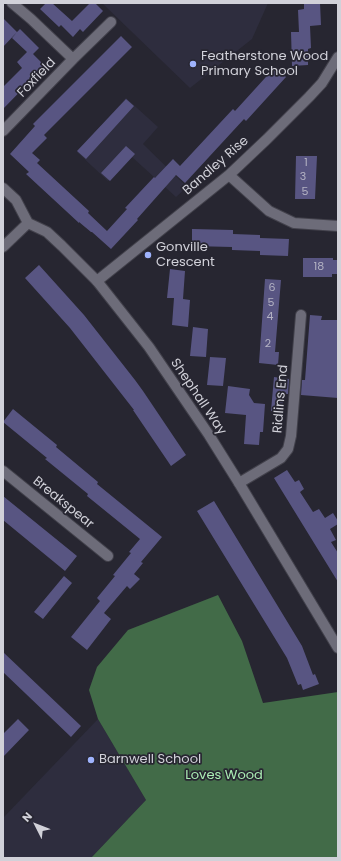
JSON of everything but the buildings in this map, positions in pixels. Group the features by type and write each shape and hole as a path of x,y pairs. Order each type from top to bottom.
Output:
{"street":[{"name":"Foxfield","path":"12,3 73,59"},
{"name":"Foxfield","path":"3,131 111,22"},
{"name":"Bandley Rise","path":"97,281 229,175 322,83 338,57"},
{"path":"229,175 269,211 294,223 338,226"},
{"path":"3,188 16,200 28,223 3,247"},
{"name":"Shephall Way","path":"28,223 47,232 97,281 149,347 239,483 338,648"},
{"name":"Ridlins End","path":"239,483 281,458 288,449 291,436 301,314"},
{"name":"Breakspear","path":"3,471 108,556"}],"shaded area":[{"name":"Featherstone Wood Primary School","path":"102,3 268,3 252,39 190,88"},
{"path":"126,98 158,127 143,144 187,187 176,197 132,157 108,181 77,152"},
{"name":"Barnwell School","path":"98,719 146,800 91,858 3,858 3,818"}],"green space":[{"name":"Loves Wood","path":"218,595 242,641 263,703 338,692 338,858 91,858 146,800 98,719 89,690 97,667 128,630"}],"place":[{"name":"Featherstone Wood Primary School","path":"193,64"},
{"name":"Gonville Crescent","path":"148,255"},
{"name":"Barnwell School","path":"91,760"}]}
